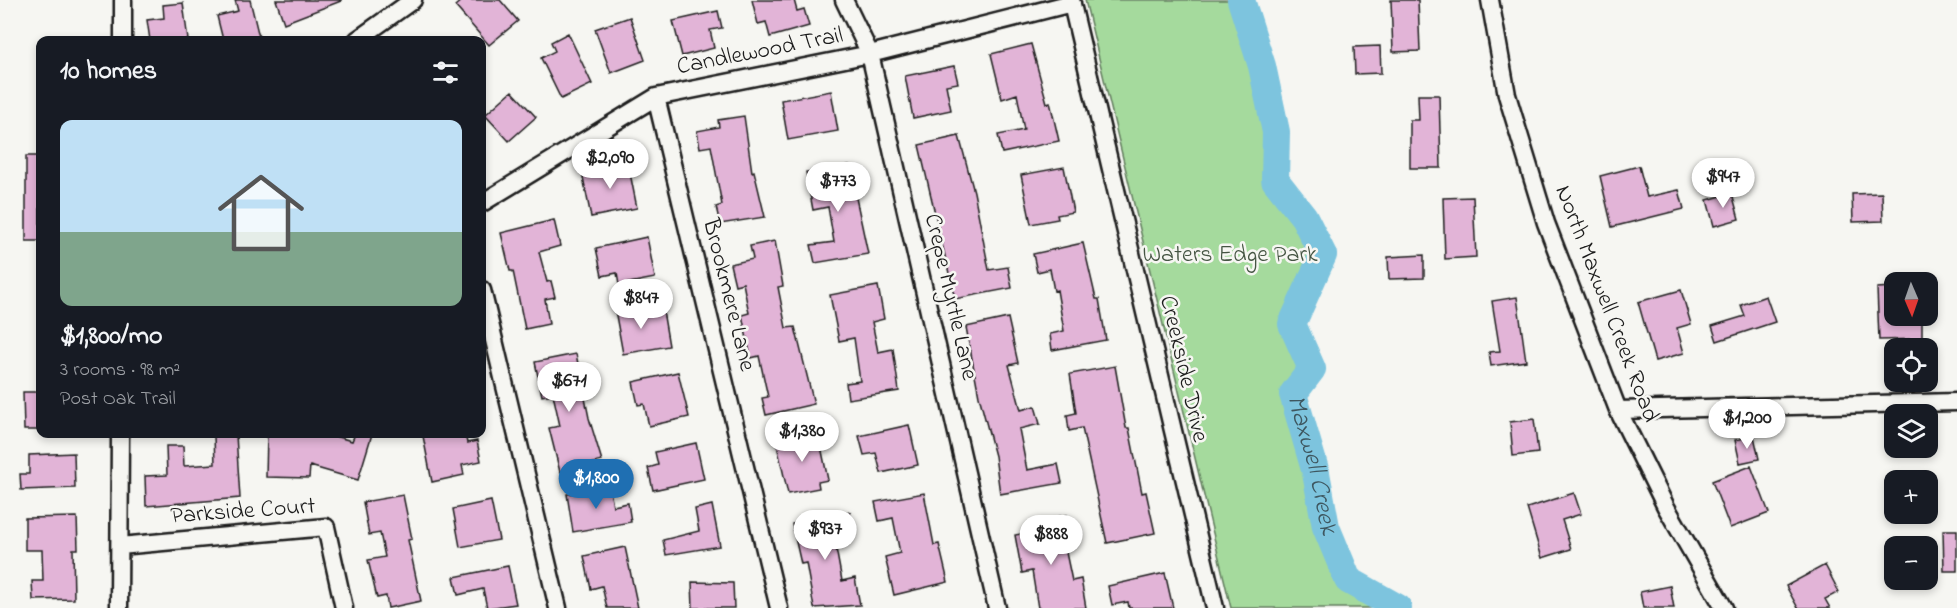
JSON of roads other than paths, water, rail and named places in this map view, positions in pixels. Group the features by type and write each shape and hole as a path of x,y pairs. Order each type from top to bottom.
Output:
{"street":[{"path":"123,0 123,36"},
{"path":"363,36 413,0"},
{"name":"Crepe Myrtle Lane","path":"844,0 870,54 997,608"},
{"name":"North Maxwell Creek Road","path":"1490,0 1507,94 1522,151 1546,223 1618,410 1666,507 1724,608"},
{"name":"Candlewood Trail","path":"486,201 656,97 870,54 1072,1"},
{"name":"Creekside Drive","path":"1072,1 1215,608"},
{"name":"Brookmere Lane","path":"656,97 779,608"},
{"path":"486,307 558,608"},
{"path":"1618,410 1957,402"},
{"path":"119,608 120,438"},
{"name":"Parkside Court","path":"120,546 326,527 344,608"}],"waterway":[{"name":"Maxwell Creek","path":"1241,0 1262,66 1276,132 1275,180 1304,217 1323,255 1292,324 1312,369 1293,394 1316,473 1326,527 1348,580 1398,608"}],"park label":[{"name":"Waters Edge Park","path":"1230,255"}]}
